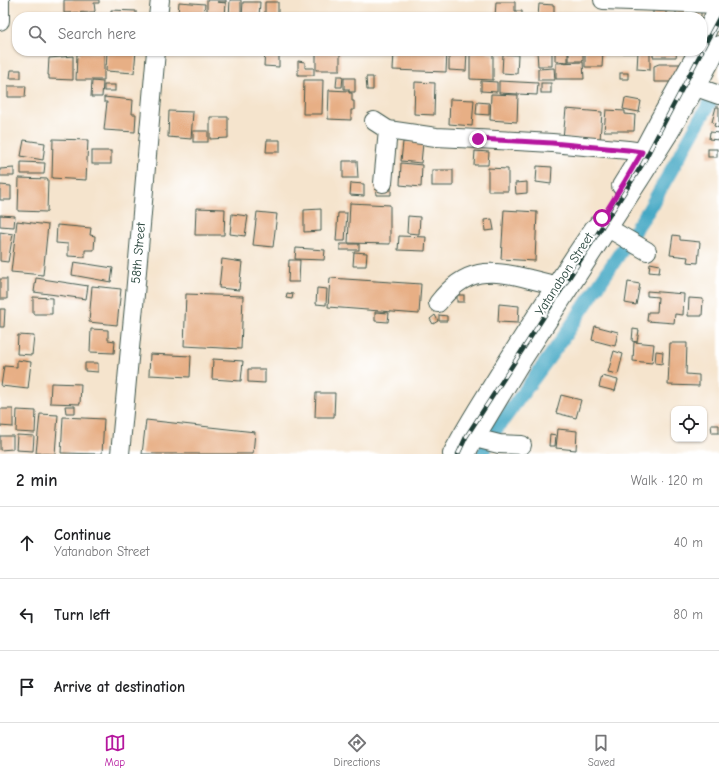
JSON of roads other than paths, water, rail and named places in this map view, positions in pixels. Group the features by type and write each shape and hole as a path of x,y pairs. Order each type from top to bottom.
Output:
{"street":[{"path":"0,0 0,21"},
{"path":"159,12 160,0"},
{"path":"603,0 719,4 707,31"},
{"path":"647,251 603,226 640,179 696,87 719,45"},
{"name":"58th Street","path":"120,454 156,56"},
{"name":"Yatanabon Street","path":"452,454 482,400 516,359 603,226 625,181 695,56"},
{"path":"696,87 719,95"},
{"path":"383,183 381,125 436,137 552,143 642,152"},
{"path":"438,303 444,294 456,284 475,274 483,272 501,272 512,274 561,289"},
{"path":"466,454 516,359"},
{"path":"475,438 499,444 522,445"}],"waterway":[{"path":"632,234 648,211 713,97"},
{"path":"495,431 559,344 626,244"},
{"path":"483,454 485,448"}],"railway":[{"path":"707,41 719,18"},
{"path":"458,454 466,437 642,165 699,56"}]}
